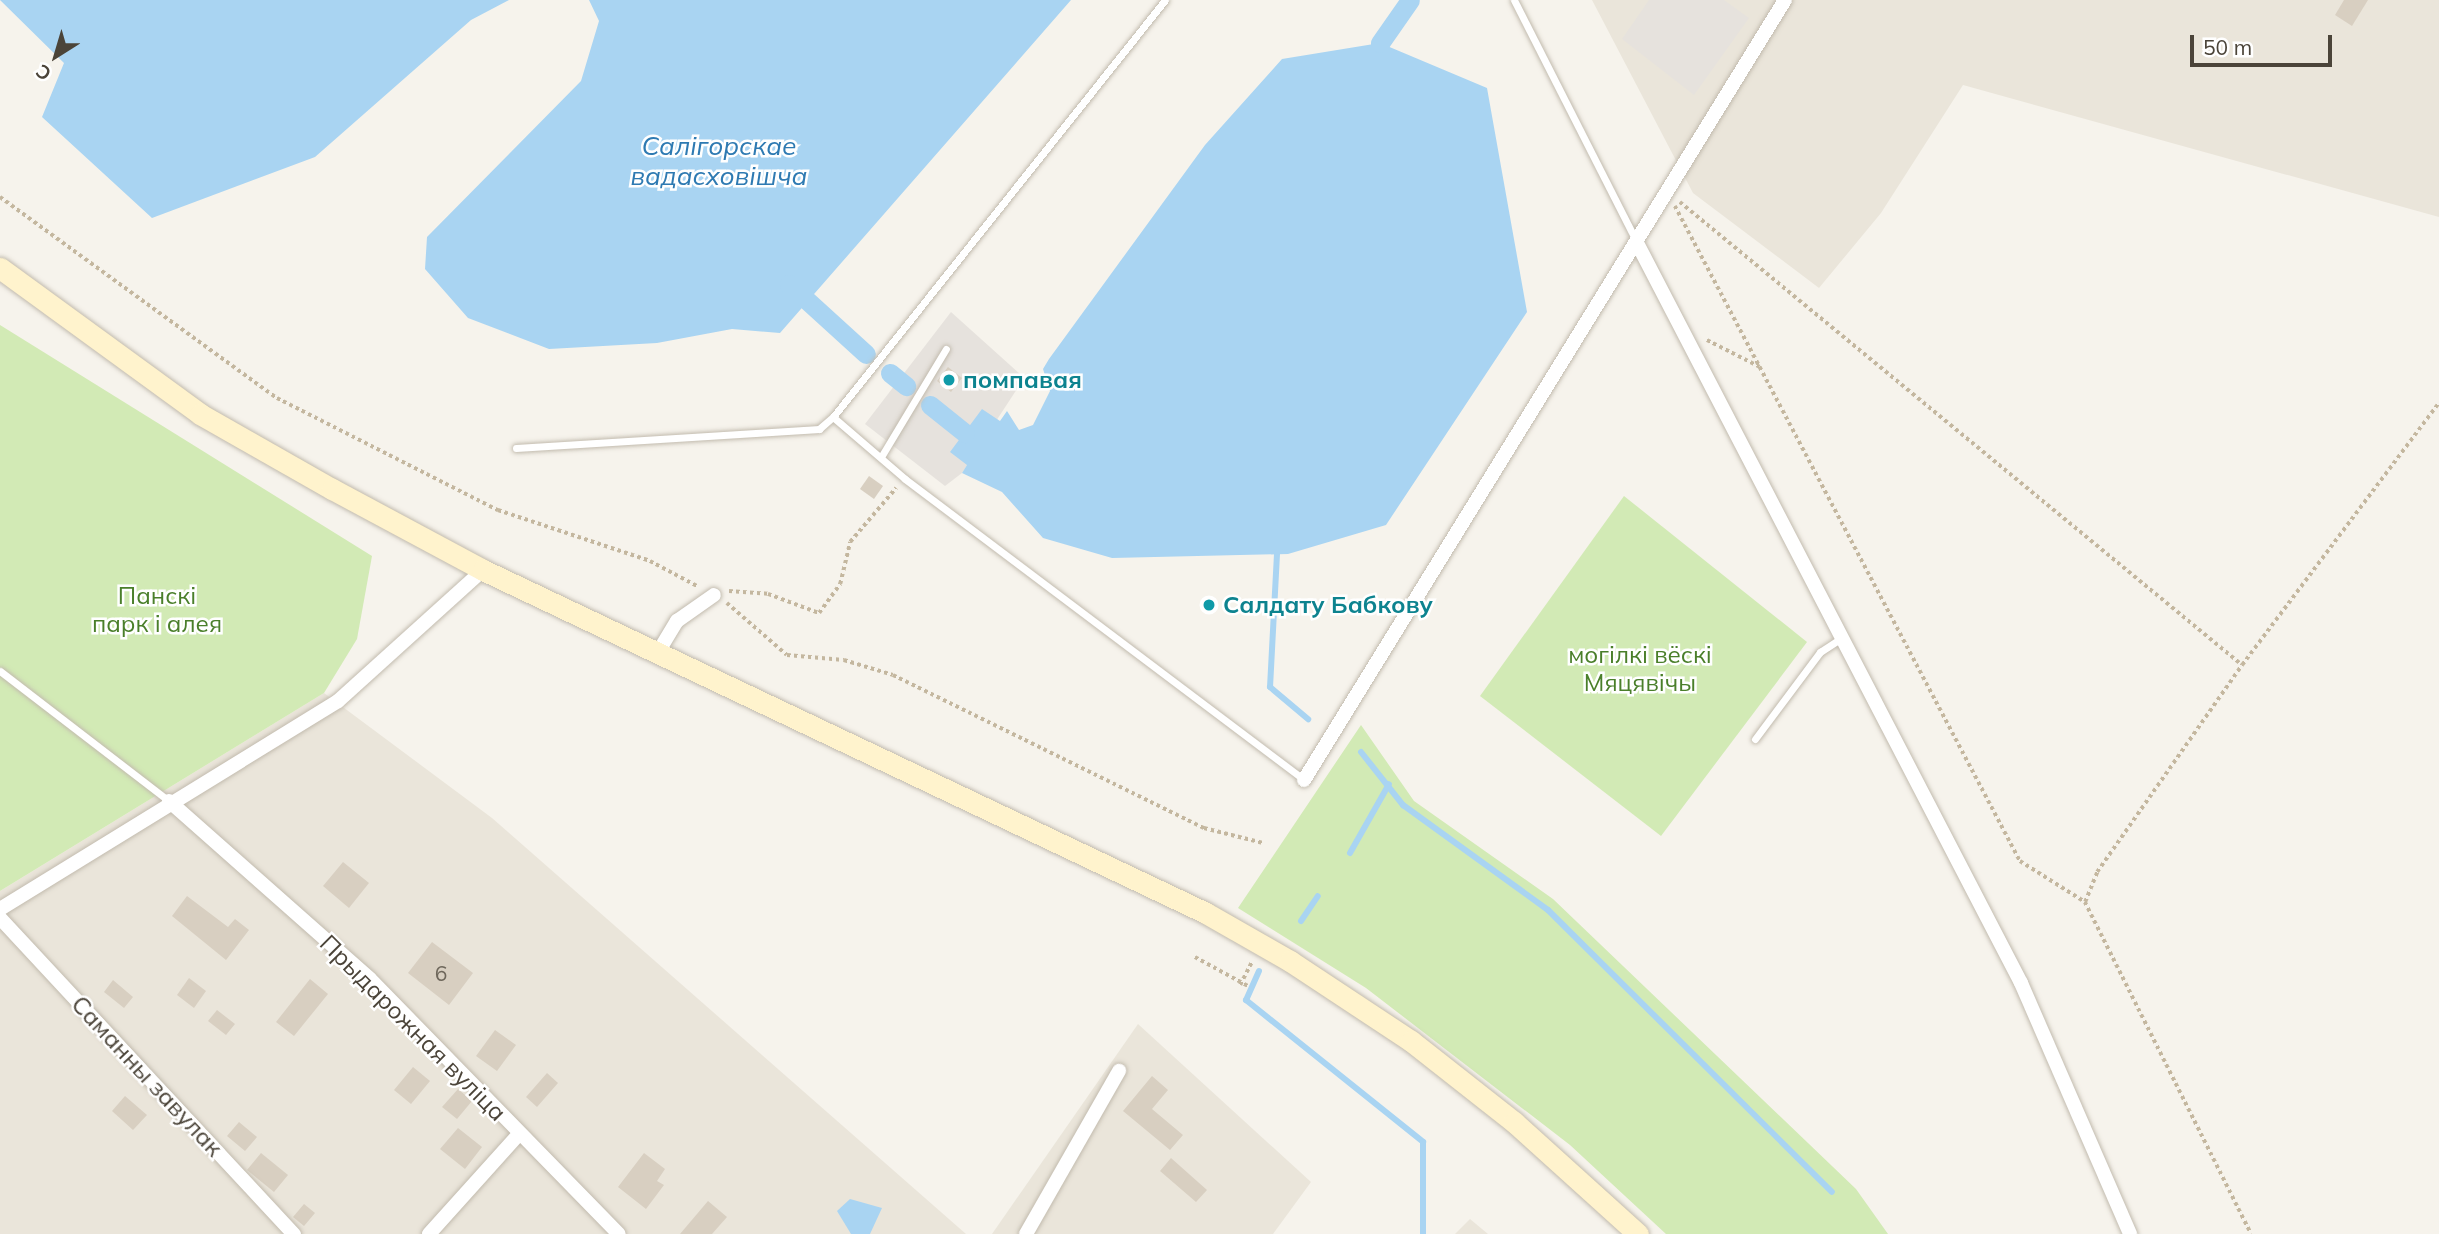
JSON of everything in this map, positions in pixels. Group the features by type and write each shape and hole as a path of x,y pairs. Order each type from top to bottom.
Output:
{"main road":[{"path":"0,268 200,414 484,570 1194,907 1290,961 1412,1041 1503,1114 1638,1234"}],"street":[{"path":"1304,780 1785,0"},
{"path":"1637,243 1687,330 2021,983 2130,1234"},
{"path":"0,909 169,801 338,701 484,570"},
{"path":"657,654 677,621 714,595"},
{"name":"Прыдарожная вуліца","path":"169,801 370,979 619,1234"},
{"name":"Саманны завулак","path":"0,918 294,1234"},
{"path":"1026,1234 1119,1071"},
{"path":"429,1234 519,1134"}],"lane":[{"path":"516,448 818,429 833,417 1165,0"},
{"path":"1514,0 1637,243"},
{"path":"881,457 946,349"},
{"path":"833,417 905,479 1304,780"},
{"path":"1755,739 1820,652 1844,636"},
{"path":"0,671 169,801"}],"path":[{"path":"1668,192 2020,861 2085,902 2251,1234"},
{"path":"1668,192 2242,665"},
{"path":"0,198 277,398 498,510 650,561 714,595 787,655 844,660 893,675 1204,828 1263,843"},
{"path":"1687,330 1762,368"},
{"path":"2085,902 2097,872 2242,665 2439,403"},
{"path":"714,595 768,594 819,613 840,584 850,542 905,479"},
{"path":"1195,957 1240,985 1248,986"},
{"path":"1240,985 1247,970"}],"shaded area":[{"path":"1592,0 2439,0 2439,217 1963,85 1881,213 1819,288 1693,193"},
{"path":"1649,0 1724,0 1749,18 1694,95 1622,39"},
{"path":"951,312 1020,374 1021,383 962,473 945,486 865,424"},
{"path":"324,693 492,818 966,1234 0,1234 0,891"},
{"path":"1138,1024 1311,1182 1273,1234 992,1234"},
{"path":"1470,1219 1488,1234 1455,1234"}],"green space":[{"name":"Панскі парк і алея","path":"0,325 372,556 357,639 324,693 0,891"},
{"name":"могілкі вёскі Мяцявічы","path":"1624,496 1807,642 1661,836 1480,696"},
{"path":"1361,725 1414,801 1553,899 1856,1189 1888,1234 1666,1234 1570,1145 1366,988 1238,908"}],"water":[{"path":"0,0 509,0 471,20 315,157 152,218 42,117 64,63"},
{"name":"Салігорскае вадасховішча","path":"589,0 1071,0 780,333 732,329 657,343 549,349 468,318 425,269 427,237 581,81 599,21"},
{"path":"1380,43 1487,88 1527,312 1386,525 1288,554 1112,558 1043,538 1002,492 962,473 967,465 950,452 982,409 1000,421 1007,411 1019,430 1033,425 1050,391 1043,369 1049,359 1205,145 1282,59"},
{"path":"850,1199 882,1208 870,1234 851,1234 837,1211"}],"building":[{"path":"2344,0 2368,0 2352,26 2335,15"},
{"name":"помпавая","path":"948,367 962,378 951,392 937,381"},
{"path":"869,476 883,486 874,499 860,489"},
{"path":"343,862 369,883 349,908 323,886"},
{"path":"187,896 228,927 235,919 249,930 226,960 172,916"},
{"path":"432,942 473,973 449,1005 408,973"},
{"path":"189,978 206,991 194,1008 177,995"},
{"path":"310,979 328,994 294,1036 276,1022"},
{"path":"113,980 133,997 124,1008 104,992"},
{"path":"217,1010 235,1024 226,1035 208,1021"},
{"path":"495,1030 516,1045 497,1071 476,1056"},
{"path":"413,1067 430,1081 411,1104 394,1090"},
{"path":"547,1073 558,1083 537,1107 526,1097"},
{"path":"1152,1076 1168,1090 1152,1109 1183,1135 1170,1150 1123,1111"},
{"path":"458,1089 472,1101 457,1119 442,1107"},
{"path":"125,1096 147,1115 133,1130 112,1111"},
{"path":"239,1122 257,1137 245,1151 227,1136"},
{"path":"458,1128 482,1147 465,1169 440,1149"},
{"path":"261,1153 288,1175 274,1192 247,1170"},
{"path":"644,1153 665,1169 657,1181 664,1185 646,1209 618,1187"},
{"path":"1171,1158 1207,1190 1196,1202 1160,1171"},
{"path":"708,1201 727,1217 712,1234 680,1234"},
{"path":"304,1204 315,1213 304,1226 293,1217"}],"waterway":[{"path":"1380,43 1410,0"},
{"path":"789,284 866,354"},
{"path":"890,373 906,386"},
{"path":"930,405 965,433"},
{"path":"1277,554 1270,687 1308,719"},
{"path":"1361,752 1403,805 1548,910 1832,1192"},
{"path":"1350,853 1389,784"},
{"path":"1301,921 1318,896"},
{"path":"1259,971 1246,1000 1423,1142 1423,1234"}],"place":[{"name":"помпавая","path":"949,380"},
{"name":"Салдату Бабкову","path":"1209,605"}]}
